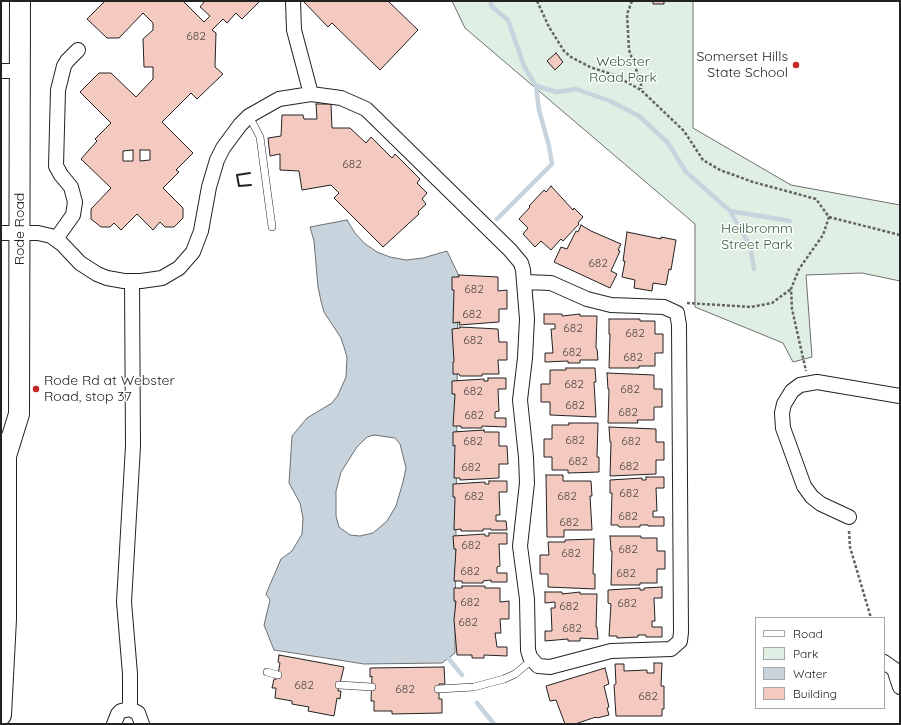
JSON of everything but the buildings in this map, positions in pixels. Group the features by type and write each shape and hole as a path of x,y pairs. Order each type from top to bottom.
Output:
{"main road":[{"name":"Rode Road","path":"1,714 6,619 4,446 19,414 11,233 11,71 20,1"}],"street":[{"path":"293,1 294,30 311,94"},
{"path":"56,239 73,215 75,202 71,187 60,175 56,166 58,90 64,66 78,50"},
{"path":"11,233 44,234 56,239 80,263 97,274 115,280 132,282 152,280 180,268 193,252 201,231 209,187 217,160 223,148 240,125 249,116 279,99 311,94 341,98 359,105 371,113 516,256 523,270 525,282 526,342 520,400 528,483 520,546 528,612 528,650 532,660 538,666 550,667 611,651 668,650 675,647 680,641 682,632 680,325 677,313 668,308 611,305 587,299 551,283 525,282"},
{"path":"130,709 130,674 124,602 133,446 132,282"},
{"path":"849,517 821,504 812,497 804,486 783,428 782,413 788,396 796,388 808,383 829,383 900,396"},
{"path":"885,663 894,669 900,687"},
{"path":"114,724 118,714 121,711 130,709 138,713 142,724"}],"lane":[{"path":"249,116 260,137 272,227"},
{"path":"438,689 474,687 504,679 515,674 532,660"},
{"path":"267,672 278,675"},
{"path":"339,685 372,687"}],"path":[{"path":"538,1 549,27 567,54 590,67 614,75 641,90 684,131 704,160 720,170 753,182 816,199 829,217 900,235"},
{"path":"632,1 627,14 628,43 641,90"},
{"path":"808,383 792,309 791,289 799,268 823,235 829,217"},
{"path":"699,304 751,306 772,303 791,289"},
{"path":"849,517 850,547 870,617"}],"green space":[{"path":"452,1 693,1 693,128 791,185 900,205 900,281 862,273 806,275 812,357 793,362 783,343 695,307 695,224 465,28"}],"water":[{"path":"347,220 355,233 364,243 377,252 390,257 406,260 423,258 447,251 458,274 455,653 442,663 364,664 274,650 264,625 270,600 266,594 281,559 292,551 302,534 303,518 300,503 289,483 292,436 307,418 332,403 338,395 346,377 347,357 344,347 341,338 324,312 321,301 318,287 314,241 310,227","holes":["374,435 395,438 400,444 406,468 396,506 387,521 373,533 360,536 350,535 339,527 336,516 336,491 341,472 357,447 367,437"]}],"waterway":[{"path":"490,1 492,7 508,20 524,66 536,86 557,92 576,89 610,101 639,116 668,143 686,172 730,211 750,246 754,269"},
{"path":"497,219 552,164 549,146 539,110 536,86"},
{"path":"730,211 790,221"},
{"path":"449,659 462,675"},
{"path":"477,703 494,724"}],"wall":[{"path":"250,173 237,175 239,186 251,185"}],"place":[{"name":"Somerset Hills State School","path":"796,65"},
{"name":"Rode Rd at Webster Road, stop 37","path":"36,389"}],"park label":[{"name":"Webster Road Park","path":"623,70"},
{"name":"Heilbromm Street Park","path":"757,238"}]}
